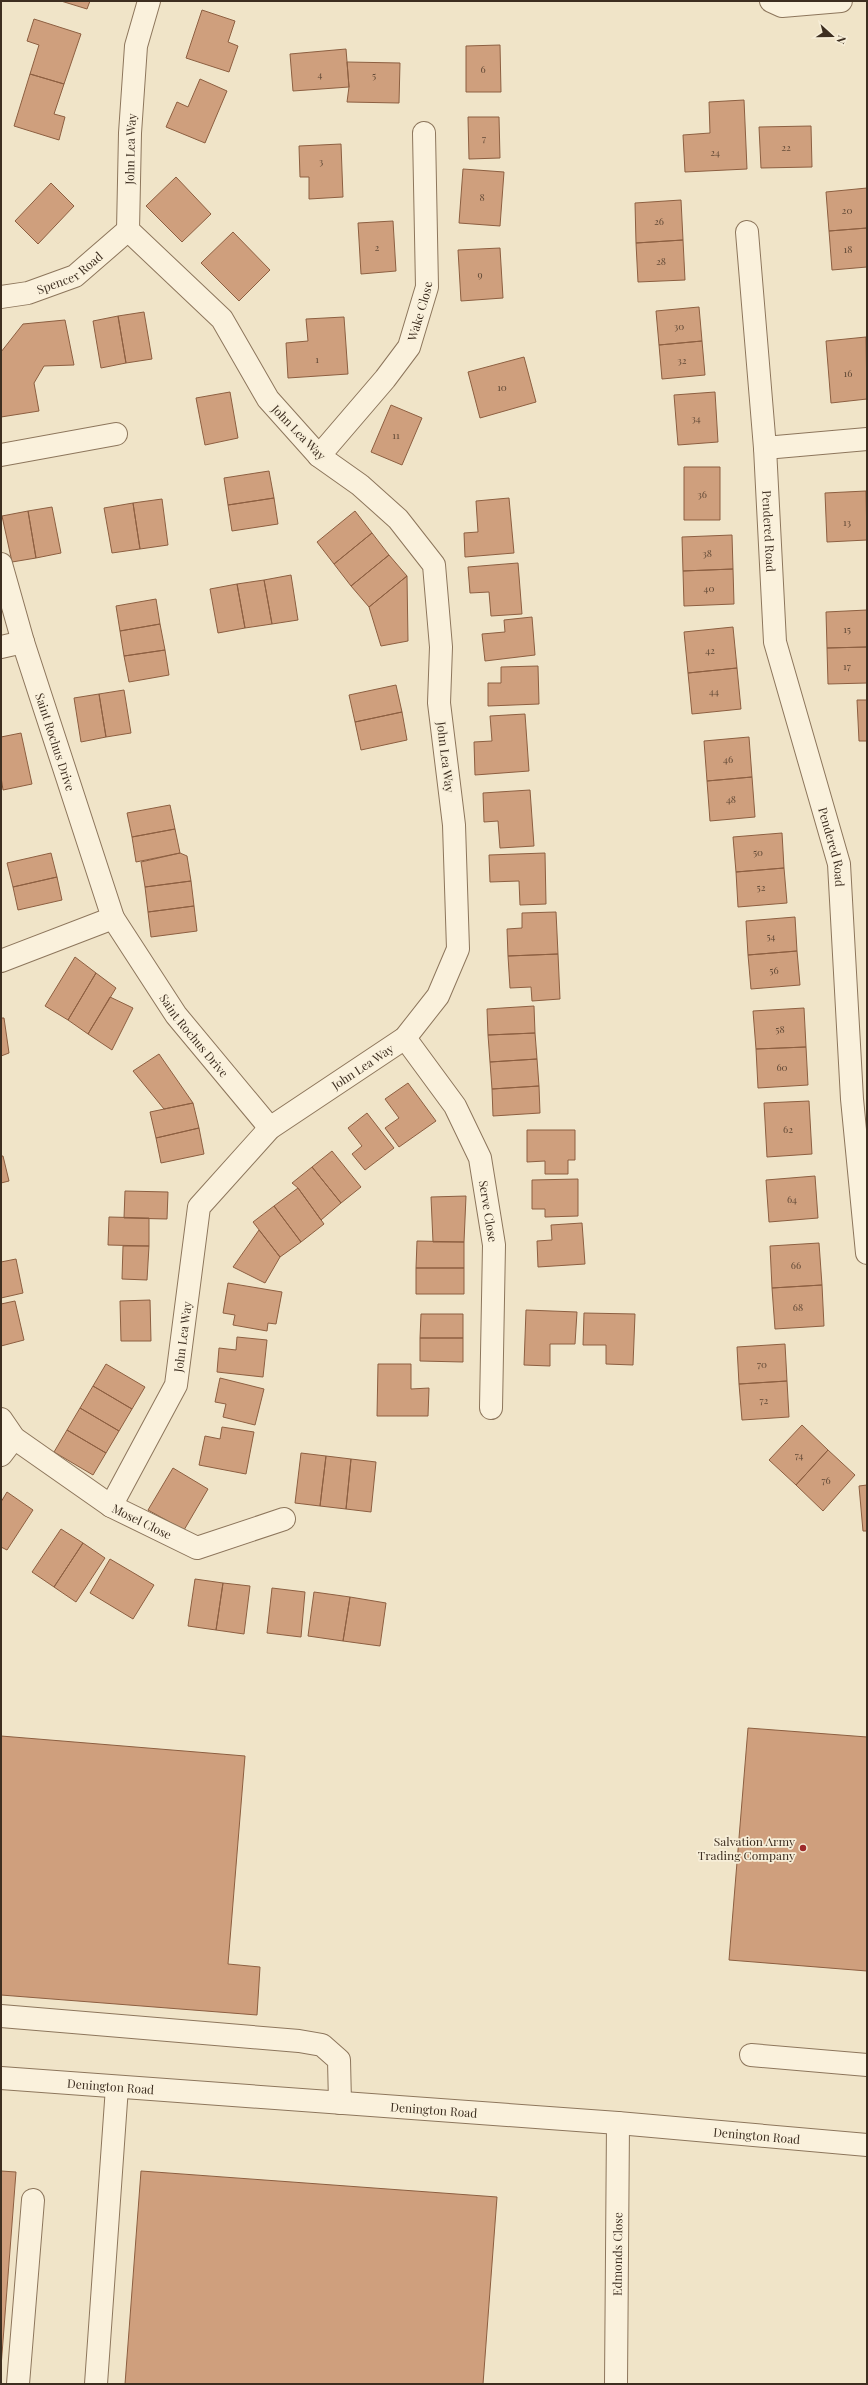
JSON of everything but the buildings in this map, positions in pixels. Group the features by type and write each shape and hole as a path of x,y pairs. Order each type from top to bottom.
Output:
{"street":[{"name":"John Lea Way","path":"111,1506 176,1384 199,1207 270,1128 405,1038 438,996 458,949 454,825 439,703 441,647 434,565 398,519 360,485 319,456 268,399 222,319 128,230 130,133 136,46 148,1"},
{"path":"771,1 782,6 841,1"},
{"name":"Wake Close","path":"319,456 385,379 409,347 421,312 427,288 424,132"},
{"name":"Spencer Road","path":"1,297 28,294 75,276 128,230"},
{"name":"Pendered Road","path":"748,232 765,448 775,642 839,864 852,1099 867,1253"},
{"path":"1,455 116,434"},
{"path":"765,448 867,439"},
{"name":"Saint Rochus Drive","path":"1,564 23,642 113,918 176,1015 270,1128"},
{"path":"1,647 23,642"},
{"path":"1,961 113,918"},
{"name":"Serve Close","path":"405,1038 455,1106 480,1158 494,1246 490,1408"},
{"path":"1,1419 14,1438 1,1455"},
{"name":"Mosel Close","path":"14,1438 111,1506 197,1548 284,1519"},
{"path":"1,2016 299,2041 322,2045 339,2060 340,2103"},
{"path":"751,2055 867,2065"},
{"name":"Denington Road","path":"1,2078 618,2123 867,2145"},
{"path":"96,2384 117,2086"},
{"name":"Edmonds Close","path":"616,2384 618,2123"},
{"path":"18,2384 33,2200"}],"place":[{"name":"Salvation Army Trading Company","path":"803,1848"}]}
